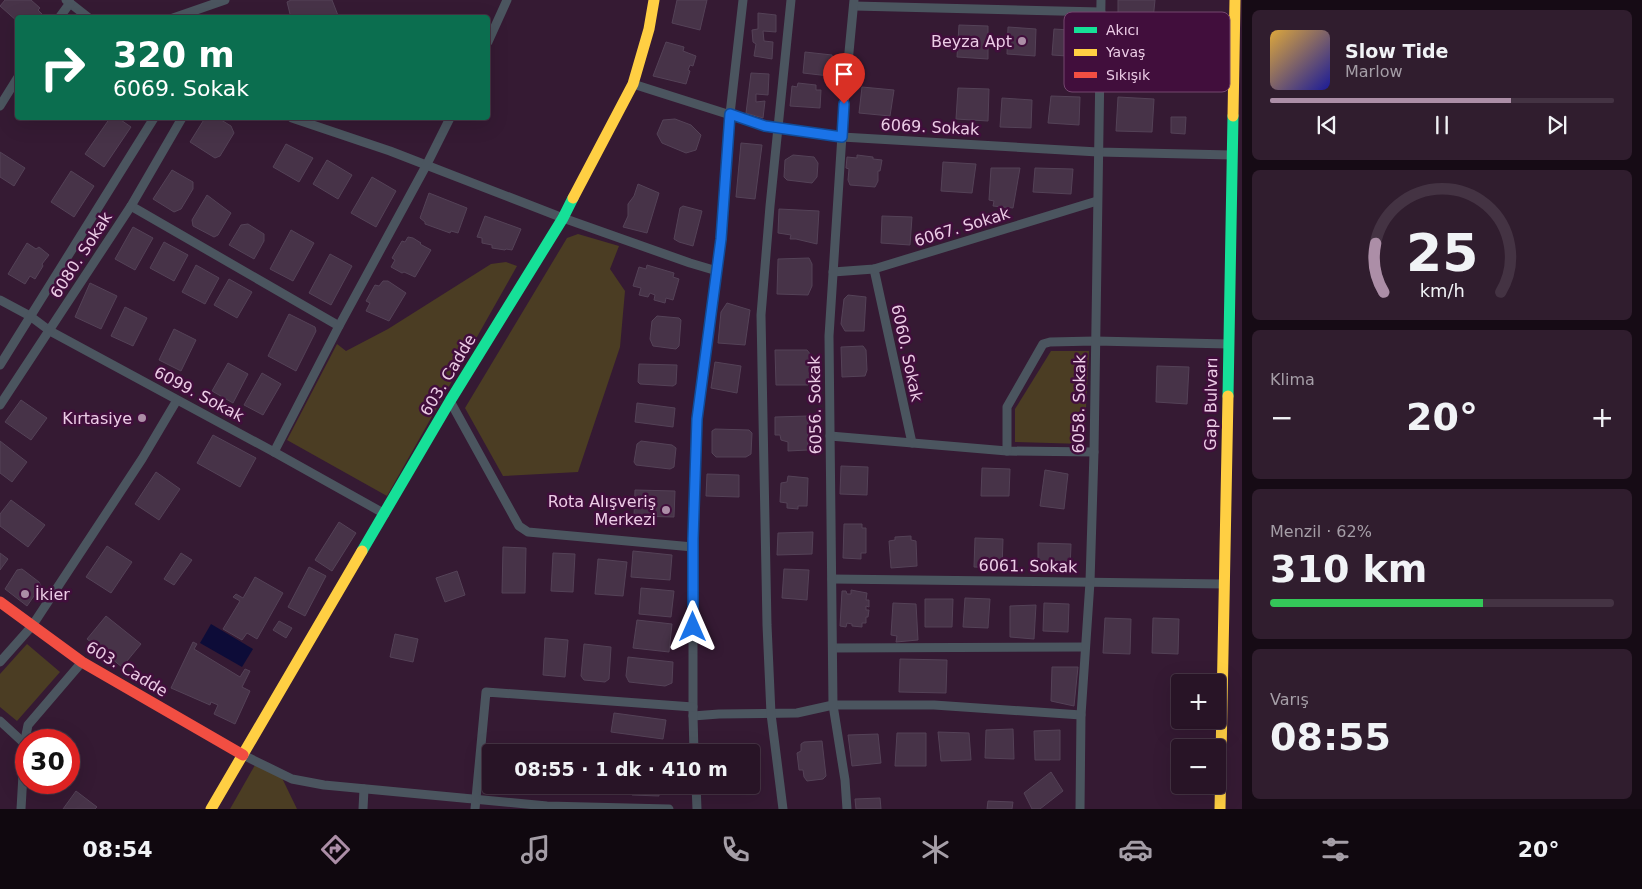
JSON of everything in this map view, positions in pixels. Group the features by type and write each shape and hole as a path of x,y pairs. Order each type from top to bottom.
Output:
{"main road":[{"name":"603. Cadde","path":"211,809 450,401 563,218 633,84 649,29 654,0"},
{"name":"Gap Bulvarı","path":"1220,809 1235,0"},
{"name":"603. Cadde","path":"0,602 82,662 243,755"}],"street":[{"path":"182,15 225,0"},
{"path":"490,38 507,0"},
{"path":"694,744 693,547 697,419 721,239 730,114 743,0"},
{"path":"783,809 771,714 767,625 761,315 791,0"},
{"name":"6058. Sokak","path":"1101,0 1101,12"},
{"path":"61,15 68,2 85,15"},
{"path":"854,3 1101,12"},
{"name":"6056. Sokak","path":"847,809 845,780 833,705 829,336 842,137 854,3"},
{"path":"0,106 15,82"},
{"name":"6069. Sokak","path":"633,84 765,126 842,137 1098,152 1232,155"},
{"name":"6058. Sokak","path":"1080,809 1080,715 1090,582 1094,452 1099,92"},
{"path":"0,365 153,120"},
{"name":"6080. Sokak","path":"0,405 131,206 181,120"},
{"path":"298,120 427,164 563,218 690,264 717,271"},
{"path":"274,452 449,120"},
{"name":"6067. Sokak","path":"833,272 874,269 1097,201"},
{"path":"131,206 339,326"},
{"name":"6060. Sokak","path":"874,269 912,443"},
{"name":"6099. Sokak","path":"0,300 30,316 50,331 385,514"},
{"path":"1007,451 1007,407 1043,344 1050,342 1095,342 1229,344"},
{"path":"0,662 32,626 142,459 177,400"},
{"path":"450,401 519,526 528,532 693,547"},
{"path":"830,436 1007,451 1094,452"},
{"name":"6061. Sokak","path":"832,579 1224,584"},
{"path":"833,648 1085,647"},
{"path":"28,729 28,726 82,662"},
{"path":"475,804 486,692 693,707"},
{"path":"692,716 797,713 833,705 934,705 1080,715"},
{"path":"0,721 15,735"},
{"path":"243,755 292,779 324,785 475,804 669,809"},
{"path":"363,809 364,789"},
{"path":"21,809 22,794"},
{"path":"696,794 697,809"}],"shaded area":[{"path":"578,234 619,246 610,269 625,291 620,347 578,472 503,476 465,408 567,238"},
{"path":"506,262 517,266 387,496 287,440 337,344 346,351 388,329 491,264"},
{"path":"1051,351 1089,351 1084,444 1015,442 1015,409"},
{"path":"211,624 253,649 242,667 200,643"},
{"path":"27,644 60,672 17,721 0,707 0,674"},
{"path":"255,765 282,778 297,809 230,809"}],"building":[{"path":"5,0 31,0 40,8 38,10 43,15 15,15 15,19 0,6"},
{"path":"291,0 332,0 338,15 290,15 287,2"},
{"path":"677,0 707,0 700,30 672,23"},
{"path":"1118,0 1155,0 1154,12 1118,12"},
{"path":"758,13 776,15 776,32 763,31 764,41 773,42 772,59 754,56 756,44 753,42 752,30 758,29"},
{"path":"959,25 988,26 988,59 957,57"},
{"name":"Beyza Apt","path":"1008,27 1036,29 1035,56 1007,54"},
{"path":"1054,29 1064,30 1064,56 1052,55"},
{"path":"666,42 684,47 683,51 696,56 693,66 690,65 688,70 690,71 686,84 653,76"},
{"path":"805,52 832,55 833,70 829,76 803,73"},
{"path":"751,73 769,74 768,95 756,94 756,102 765,101 763,118 746,113"},
{"path":"798,83 816,85 816,90 821,90 820,108 790,106 792,86 797,87"},
{"path":"862,87 894,90 890,116 859,113"},
{"path":"958,88 989,89 988,121 956,119"},
{"path":"1051,96 1080,97 1079,125 1048,123"},
{"path":"1118,97 1154,99 1152,132 1116,131"},
{"path":"1002,98 1032,100 1031,128 1000,127"},
{"path":"1171,117 1186,117 1185,134 1171,133"},
{"path":"675,119 691,125 701,135 696,150 686,153 662,143 657,134 663,120"},
{"path":"109,120 121,120 131,127 104,167 85,154"},
{"path":"204,120 221,120 231,126 234,133 220,156 215,158 190,142"},
{"path":"741,143 762,145 755,199 736,197"},
{"path":"286,144 313,158 299,182 273,167"},
{"path":"0,152 25,168 14,186 0,177"},
{"path":"793,155 814,157 818,163 817,177 812,183 787,180 784,177 785,160"},
{"path":"857,155 882,160 875,187 850,185 848,180 849,169 846,168 847,157 857,158"},
{"path":"327,160 352,175 338,199 313,184"},
{"path":"943,162 976,164 972,193 941,191"},
{"path":"991,168 1020,168 1013,208 993,206 994,201 989,200"},
{"path":"1035,168 1073,169 1071,194 1033,192"},
{"path":"172,170 193,182 193,189 181,209 174,212 153,199"},
{"path":"71,171 94,186 74,217 51,202"},
{"path":"372,177 396,191 376,227 351,213"},
{"path":"638,184 659,193 647,233 623,227 628,216 628,204 634,196"},
{"path":"429,193 467,208 458,233 451,231 450,233 425,224 420,218"},
{"path":"207,195 231,213 218,235 214,237 193,226 192,220"},
{"path":"683,206 702,211 693,246 674,239 680,208"},
{"path":"779,209 819,211 817,244 790,239 791,235 778,233"},
{"path":"485,216 521,229 512,250 492,248 492,245 482,243 482,238 477,237"},
{"path":"882,216 912,217 910,245 881,243"},
{"path":"248,224 264,234 264,241 254,259 229,245 241,225"},
{"path":"133,227 153,238 135,270 115,259"},
{"path":"291,230 314,243 293,281 270,269"},
{"path":"408,237 413,238 431,250 415,277 391,267 395,260 392,258 402,241 405,242"},
{"path":"164,242 188,255 174,281 150,268"},
{"path":"27,243 36,249 39,247 49,255 42,264 43,266 35,279 30,276 25,284 8,274"},
{"path":"330,254 352,266 331,305 309,293"},
{"path":"809,258 812,264 812,286 808,295 777,294 778,259"},
{"path":"196,265 219,278 205,304 182,292"},
{"path":"647,265 674,273 673,277 679,279 673,300 666,298 665,303 654,300 655,295 650,293 648,297 639,295 641,288 633,286 639,267 646,269"},
{"path":"229,279 252,292 237,318 214,305"},
{"path":"383,281 388,281 406,293 389,321 366,311 370,303 366,301 375,285 379,286"},
{"path":"90,283 117,296 101,329 75,317"},
{"path":"848,295 866,297 864,331 845,331 841,324 844,299"},
{"path":"727,303 750,310 745,345 718,343 721,312"},
{"path":"125,307 147,318 133,346 111,336"},
{"path":"289,314 315,327 316,331 296,371 268,356"},
{"path":"657,316 679,318 681,320 679,346 676,349 653,346 650,339 652,321"},
{"path":"174,329 196,340 181,371 159,360"},
{"path":"863,346 866,350 867,370 865,376 842,377 841,347"},
{"path":"775,350 807,350 811,355 811,378 808,385 776,385"},
{"path":"715,362 741,366 737,393 711,388"},
{"path":"228,363 248,374 233,403 212,391"},
{"path":"639,364 677,365 676,384 673,386 640,384 638,382"},
{"path":"1157,366 1189,367 1187,404 1156,402"},
{"path":"262,373 281,384 263,415 244,405"},
{"path":"21,400 47,418 31,440 5,422"},
{"path":"637,403 675,408 673,427 635,422"},
{"path":"808,416 808,450 788,451 788,442 781,440 780,435 775,435 775,417"},
{"path":"715,429 749,430 752,433 751,454 746,457 716,457 712,453 712,431"},
{"path":"213,435 256,458 240,487 197,463"},
{"path":"0,441 27,462 12,482 0,473"},
{"path":"641,441 672,445 676,448 674,467 670,469 636,465 634,462 637,444"},
{"path":"841,466 868,467 867,495 840,494"},
{"path":"982,468 1010,469 1009,496 981,496"},
{"path":"1045,470 1068,474 1064,509 1040,506"},
{"path":"156,472 180,489 159,520 135,504"},
{"path":"707,474 739,475 739,497 706,496"},
{"path":"788,476 808,478 807,506 798,506 798,509 787,508 787,503 780,502 781,483 787,482"},
{"path":"635,490 675,491 674,517 634,516"},
{"path":"11,500 45,525 28,547 0,526 0,514"},
{"path":"339,522 356,533 332,571 315,560"},
{"path":"844,524 862,524 862,528 866,528 866,553 861,553 861,559 843,558"},
{"path":"813,532 812,554 777,555 778,533"},
{"path":"911,536 911,540 916,541 917,566 891,568 889,541 895,540 895,537"},
{"path":"975,538 1003,539 1002,568 974,567"},
{"path":"1038,543 1071,544 1070,570 1038,569"},
{"path":"107,546 132,562 111,593 86,577"},
{"path":"503,547 526,548 525,593 502,593"},
{"path":"633,551 672,555 670,580 631,577"},
{"path":"0,553 8,559 0,570"},
{"path":"181,553 192,560 174,585 164,579"},
{"path":"553,553 575,554 573,592 551,591"},
{"path":"598,559 627,562 623,596 595,594"},
{"path":"309,567 326,576 305,616 288,607"},
{"path":"22,569 39,582 41,586 27,606 5,589 17,570"},
{"path":"784,569 809,570 807,600 782,598"},
{"path":"457,571 465,595 445,602 436,578"},
{"path":"255,577 283,593 257,639 247,633 242,640 223,629 240,601 233,597 236,594 243,598"},
{"path":"641,588 674,591 671,617 639,614"},
{"path":"851,590 867,593 866,600 869,600 869,607 866,606 866,610 869,610 868,617 866,617 866,623 862,623 862,627 852,626 852,624 847,623 846,627 840,626 842,591 851,594"},
{"path":"965,598 990,599 988,628 963,627"},
{"path":"925,599 953,599 952,627 925,627"},
{"path":"893,603 916,604 918,640 896,642 897,636 891,635"},
{"path":"1044,603 1069,604 1068,632 1043,631"},
{"path":"1036,605 1034,639 1010,637 1010,606"},
{"path":"106,616 141,644 122,667 87,639"},
{"path":"1105,618 1131,619 1130,654 1103,653"},
{"path":"1153,618 1179,619 1178,654 1152,653"},
{"path":"637,620 672,624 669,652 633,648"},
{"path":"279,621 292,628 286,638 273,630"},
{"path":"395,634 418,639 413,662 390,657"},
{"path":"545,638 568,640 565,677 543,675"},
{"path":"193,642 197,644 194,649 240,677 245,669 250,671 242,687 250,691 235,724 214,714 218,705 211,702 210,705 171,688"},
{"path":"584,644 611,647 609,679 605,682 584,680 581,676"},
{"path":"628,657 673,662 672,683 665,686 629,682 626,676"},
{"path":"900,659 947,660 946,693 899,692"},
{"path":"1052,667 1078,667 1074,706 1051,701"},
{"path":"614,713 666,720 663,739 611,732"},
{"path":"1013,729 1014,759 985,758 986,730"},
{"path":"1060,730 1060,760 1035,760 1034,731"},
{"path":"938,732 969,733 971,760 941,761"},
{"path":"897,733 926,733 926,766 895,766"},
{"path":"878,734 881,763 852,766 848,735"},
{"path":"822,741 826,776 823,779 807,781 803,770 799,770 797,753 801,751 801,744 804,742"},
{"path":"1051,772 1063,791 1040,809 1032,809 1024,793"},
{"path":"74,794 80,794 97,807 95,809 63,809"},
{"path":"659,794 659,796 632,795"},
{"path":"880,798 881,809 856,809 855,799"},
{"path":"988,801 1013,802 1012,809 987,809"}],"traffic: fast":[{"path":"1228,396 1233,116"},
{"path":"362,551 450,401 563,218 573,198"}],"traffic: slow":[{"path":"573,198 633,84 649,29 654,0"},
{"path":"1233,116 1235,0"},
{"path":"1220,809 1228,396"},
{"path":"211,809 362,551"}],"traffic: jam":[{"path":"0,602 82,662 243,755"}],"place":[{"name":"Beyza Apt","path":"1022,41"},
{"name":"Kırtasiye","path":"142,418"},
{"name":"Rota Alışveriş Merkezi","path":"666,510"},
{"name":"İkier","path":"25,594"}],"route":[{"path":"693,627 693,539 697,419 721,239 730,114 765,126 842,137 844,104"}]}
